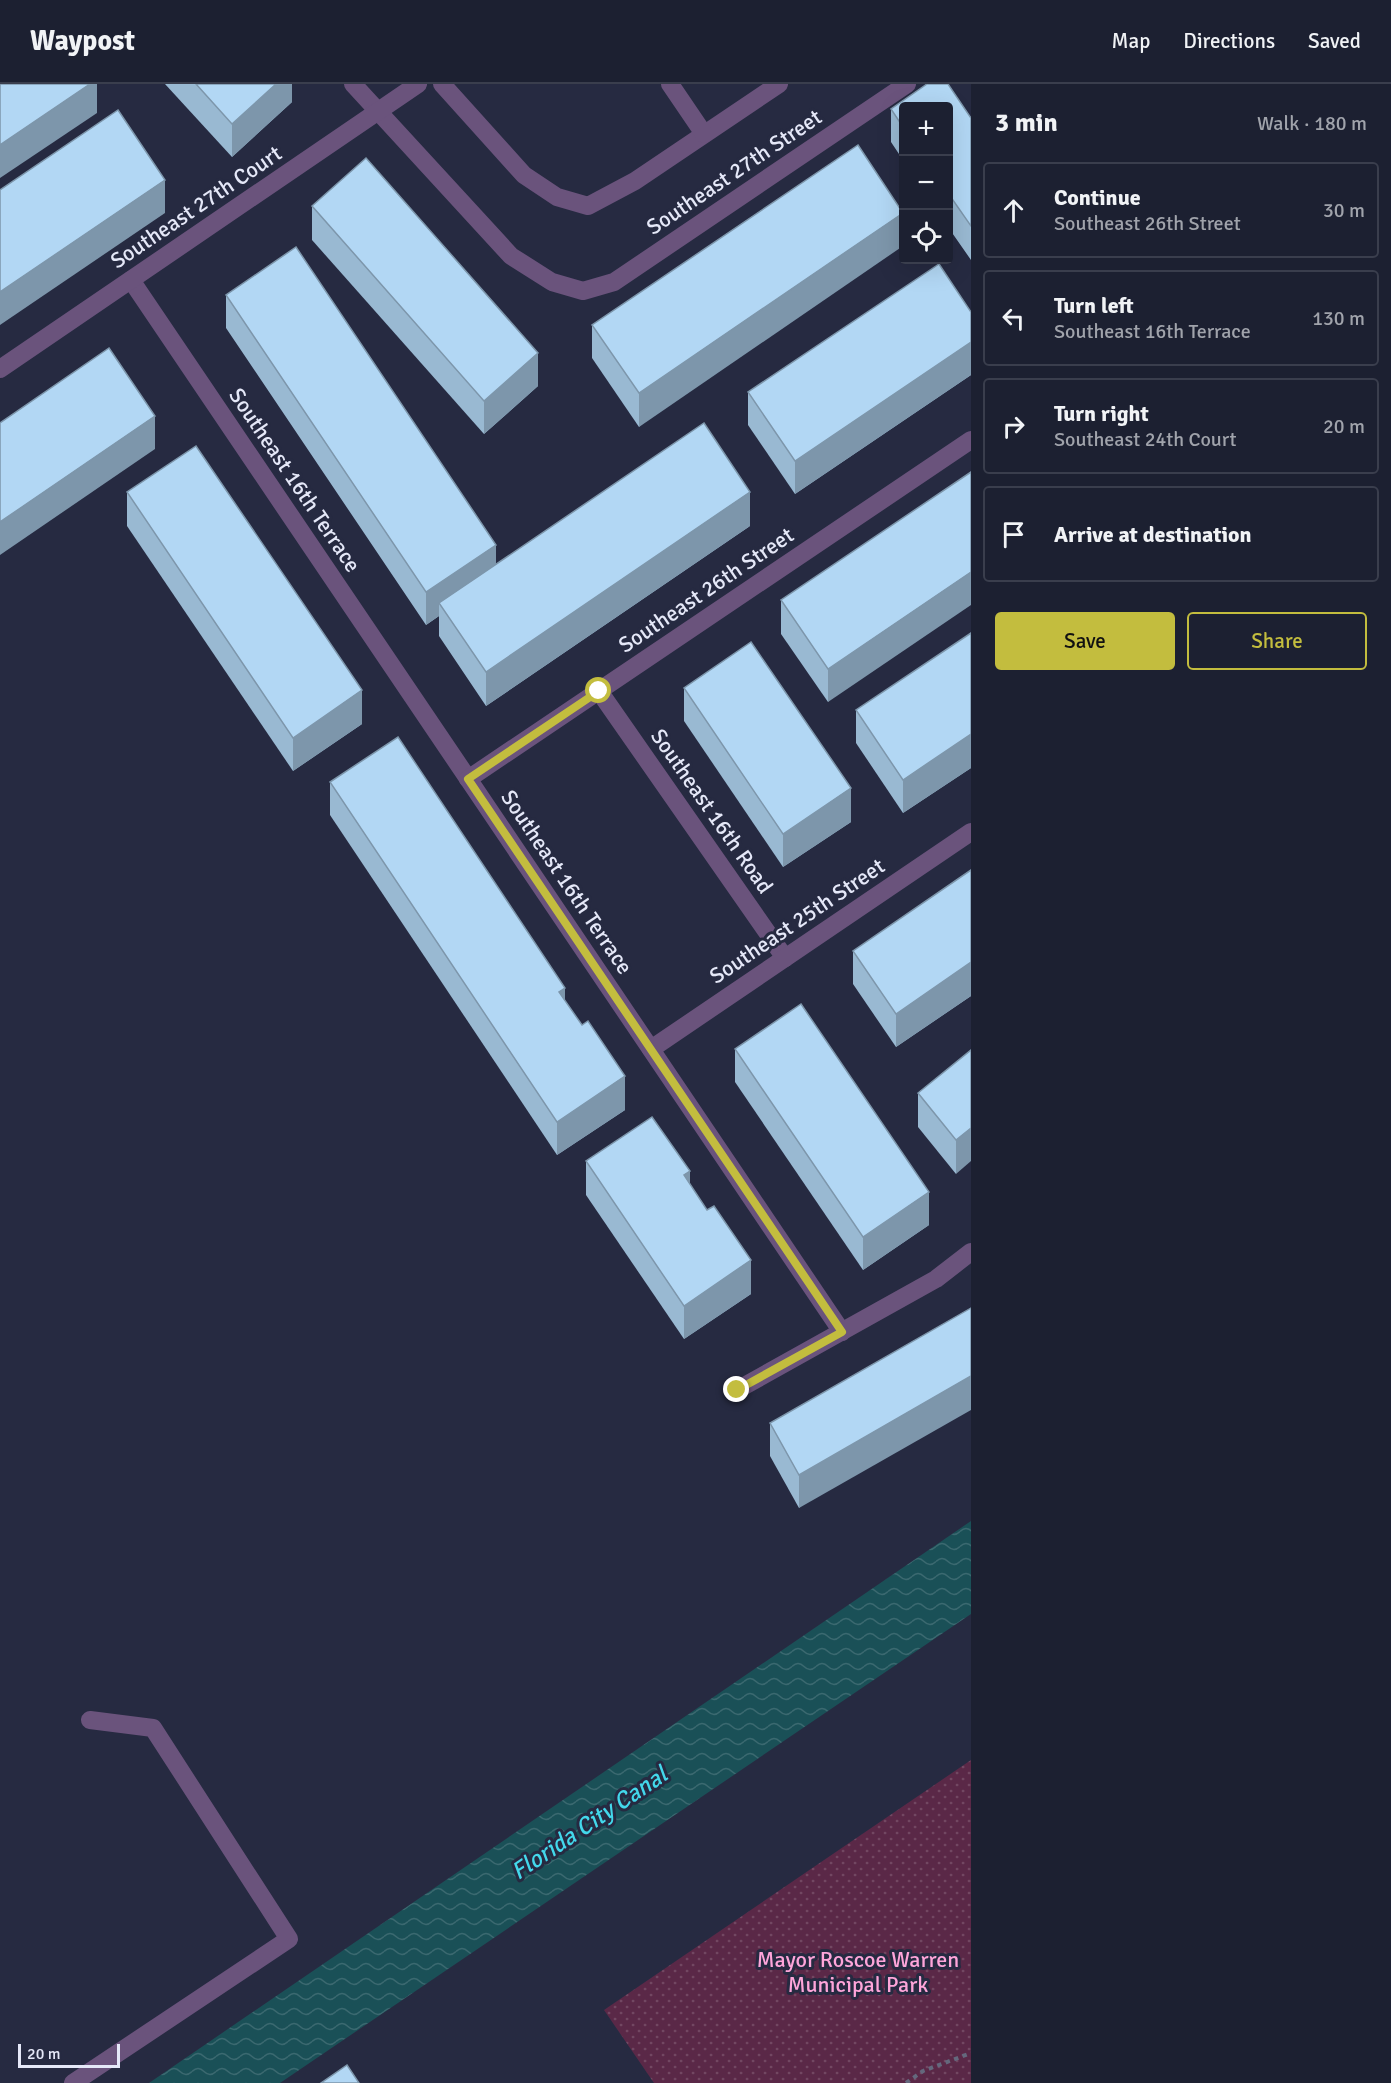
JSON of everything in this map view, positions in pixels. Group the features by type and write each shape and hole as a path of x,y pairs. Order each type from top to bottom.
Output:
{"street":[{"path":"353,84 379,112"},
{"name":"Southeast 27th Court","path":"0,369 418,84"},
{"path":"442,84 524,175 557,197 588,206 635,181 779,84"},
{"path":"670,84 704,134"},
{"name":"Southeast 27th Street","path":"379,112 511,256 552,282 583,291 614,282 907,84"},
{"name":"Southeast 16th Terrace","path":"131,280 842,1332"},
{"name":"Southeast 26th Street","path":"468,779 971,440"},
{"name":"Southeast 16th Road","path":"599,691 785,958"},
{"name":"Southeast 25th Street","path":"651,1049 971,832"},
{"path":"737,1390 936,1279 971,1252"},
{"path":"73,2083 289,1939 153,1728 90,1720"}],"path":[{"path":"906,2083 923,2071 971,2053"}],"green space":[{"name":"Mayor Roscoe Warren Municipal Park","path":"971,1760 971,2083 654,2083 604,2010"}],"water":[{"name":"Florida City Canal","path":"971,1521 971,1614 280,2083 149,2083"}],"building":[{"path":"0,84 90,84 0,145"},
{"path":"196,84 276,84 232,124"},
{"path":"927,84 948,84 971,118 971,226 953,200 953,102 901,102"},
{"path":"899,103 899,121 891,109"},
{"path":"118,110 165,180 0,292 0,190"},
{"path":"858,145 899,207 899,216 639,393 592,325"},
{"path":"366,158 538,353 484,401 312,206"},
{"path":"296,247 496,545 426,592 226,295"},
{"path":"939,264 971,312 971,342 795,461 748,392"},
{"path":"109,348 155,416 0,522 0,423"},
{"path":"704,423 750,492 486,672 439,603"},
{"path":"196,446 362,690 293,738 127,492"},
{"path":"971,472 971,572 828,669 781,600"},
{"path":"971,633 971,734 903,780 856,710"},
{"path":"751,642 851,788 783,834 684,688"},
{"path":"398,737 565,988 559,992 582,1025 588,1021 625,1076 557,1122 330,782"},
{"path":"971,870 971,962 896,1014 853,951"},
{"path":"801,1004 929,1192 863,1237 735,1049"},
{"path":"971,1050 971,1128 956,1140 918,1093"},
{"path":"652,1117 690,1171 684,1175 707,1210 714,1206 751,1260 684,1306 586,1161"},
{"path":"971,1308 971,1376 799,1475 770,1423"},
{"path":"347,2065 359,2083 321,2083"}],"route":[{"path":"599,691 468,779 842,1332 737,1390"}]}
